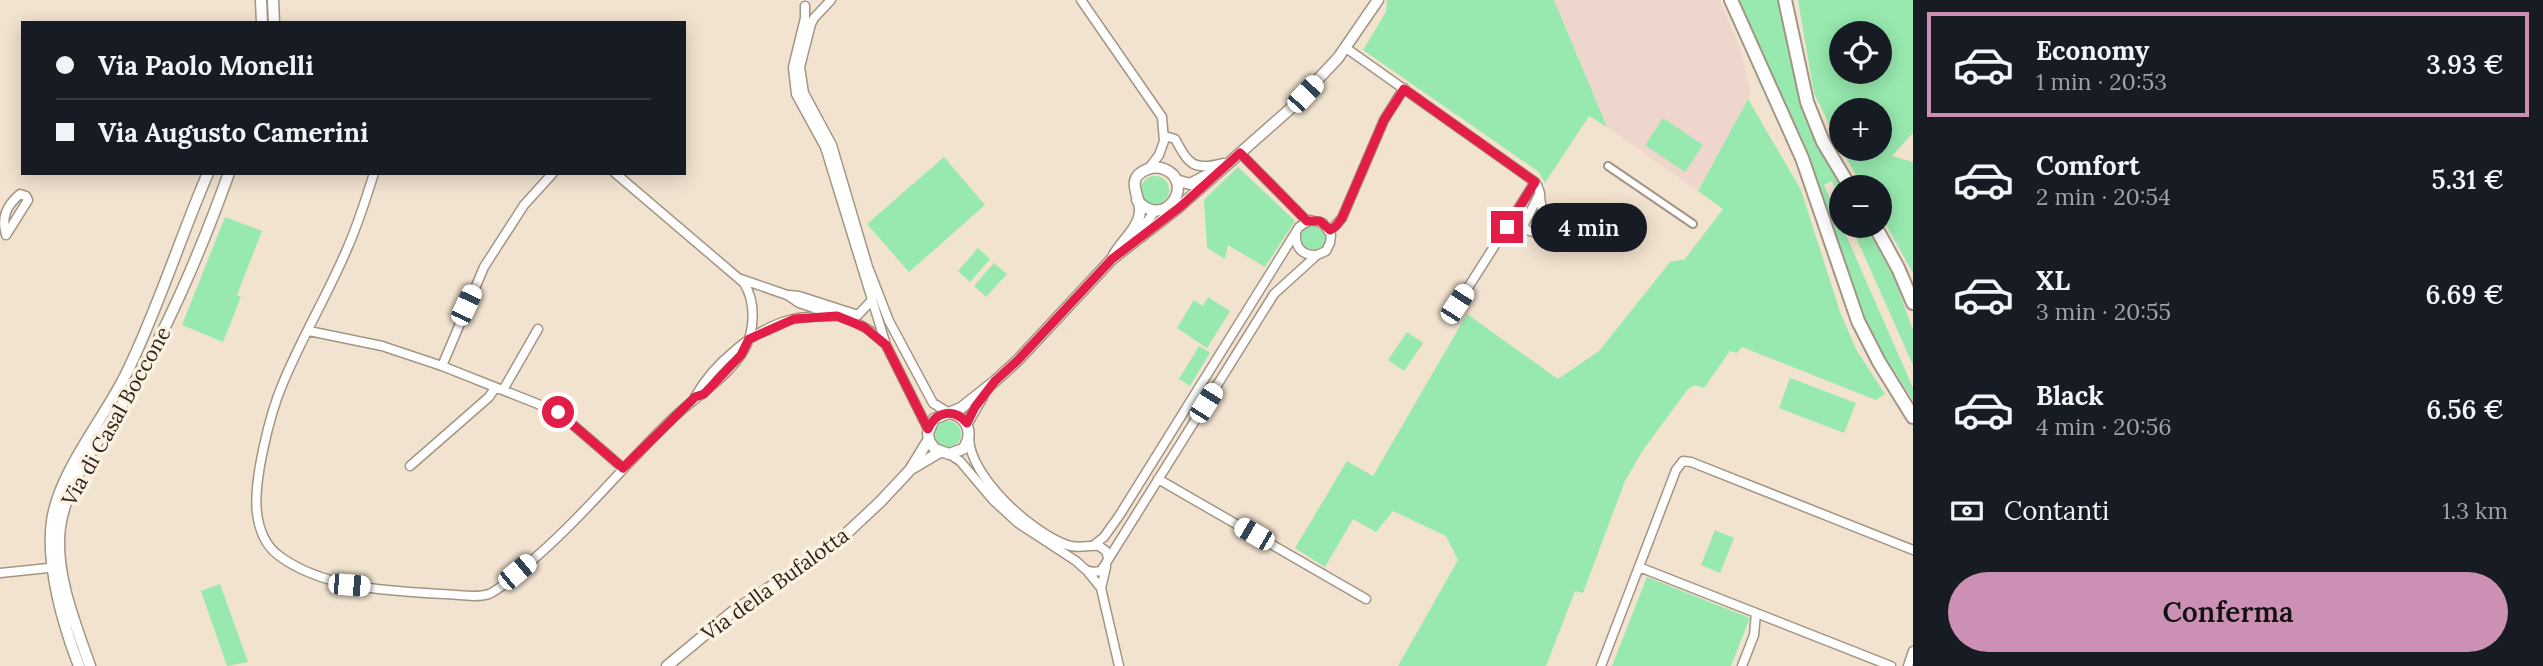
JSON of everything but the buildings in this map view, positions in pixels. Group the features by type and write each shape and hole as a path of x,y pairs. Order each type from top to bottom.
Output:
{"main road":[{"path":"1731,0 1802,158 1852,307 1885,372 1913,417"},
{"path":"1785,0 1807,102 1823,142 1843,175"},
{"path":"1882,238 1913,303"},
{"path":"1885,372 1913,405"}],"street":[{"path":"261,0 262,21"},
{"path":"273,0 274,21"},
{"path":"929,434 936,418 961,408 1018,360 1112,259 1135,225 1140,212 1134,188 1141,173 1149,168 1159,155 1165,136 1162,117 1082,0"},
{"path":"803,3 816,9 830,2"},
{"path":"830,2 813,20 804,48 800,67 803,90 832,145 875,289 933,404 959,416 967,423 970,452 975,464 992,487 1017,513 1065,544 1103,548 1108,561 1101,588"},
{"path":"1112,259 1203,187 1297,102 1346,48 1375,2"},
{"path":"803,3 805,18 794,61 793,84 802,107 825,147 877,321 902,379 919,408 933,447 960,461 1014,520 1085,568 1101,588 1119,666"},
{"path":"1346,48 1535,182 1540,193 1539,207 1545,218 1537,233 1536,244"},
{"path":"1330,230 1342,218 1384,120 1404,89"},
{"path":"1165,136 1175,139 1184,157 1193,165 1206,167 1223,163"},
{"path":"1176,180 1187,184 1196,182 1240,153"},
{"path":"1240,153 1307,221"},
{"path":"1608,166 1693,224"},
{"path":"1149,168 1164,169 1171,173 1178,190 1174,202"},
{"name":"Via di Casal Boccone","path":"79,666 51,532 60,493 128,371 167,282 207,175"},
{"name":"Via di Casal Boccone","path":"89,666 57,567 60,526 69,494 156,346 208,234 228,175"},
{"path":"372,175 361,216 283,382 260,472 257,513 262,532 271,549 320,578 349,585 473,596 488,594 550,544 749,339 794,319 837,316"},
{"path":"442,366 484,267 524,205 551,175"},
{"path":"617,175 741,279 747,288 752,308 749,339"},
{"path":"1457,304 1535,182"},
{"path":"1138,200 1144,207 1155,211 1166,208 1203,187"},
{"path":"1517,237 1540,193"},
{"path":"0,245 28,200 24,194 17,196 5,214 3,221 6,235"},
{"path":"1125,251 1155,211"},
{"path":"1085,568 1082,555 1104,537 1119,516 1301,225 1307,221 1320,221 1330,230"},
{"path":"1524,224 1527,232 1537,233"},
{"path":"1085,568 1099,572 1108,561 1274,294 1329,246 1330,230"},
{"path":"1296,233 1296,243 1300,250 1309,255 1317,255"},
{"path":"741,279 877,321 886,327 898,349 910,361"},
{"path":"787,295 799,303 864,327 886,345"},
{"path":"858,315 871,301"},
{"path":"410,466 499,389 538,329"},
{"path":"309,331 382,346 442,366 565,417 623,468"},
{"path":"902,379 915,371"},
{"path":"967,423 975,407 995,381"},
{"name":"Via della Bufalotta","path":"667,666 731,613 833,546 910,470 929,434"},
{"path":"944,453 963,449 970,435"},
{"name":"Via della Bufalotta","path":"910,470 944,453"},
{"path":"1601,666 1676,470 1683,461 1913,550"},
{"path":"1158,479 1366,599"},
{"path":"0,573 57,567"},
{"path":"1639,567 1891,666"},
{"path":"1742,666 1754,635 1756,613"},
{"path":"1908,666 1913,651"}],"shaded area":[{"path":"1554,0 1720,0 1740,48 1750,90 1748,99 1698,191 1607,127"}],"green space":[{"path":"1387,0 1554,0 1607,127 1589,116 1545,183 1539,172 1363,50 1386,12"},
{"path":"1737,0 1781,0 1795,72 1829,150 1829,161 1834,161 1840,175 1829,175 1829,182 1824,185 1829,196 1829,233"},
{"path":"1798,0 1913,0 1913,133 1892,156 1892,98 1829,98 1829,124 1814,93"},
{"path":"1748,99 1801,190 1840,312 1857,351 1885,394 1876,400 1742,347 1737,353 1730,351 1704,388 1695,385 1688,389 1643,450 1625,481 1583,593 1575,591 1546,666 1398,666 1458,560 1446,536 1393,511 1376,532 1353,519 1325,567 1295,548 1347,461 1373,476 1467,314 1558,379 1599,351 1670,262 1685,259 1723,209 1698,191"},
{"path":"1663,118 1703,145 1685,172 1645,145"},
{"path":"1892,156 1913,162 1913,273 1892,235 1892,175 1856,175 1848,161 1892,161"},
{"path":"944,157 985,205 909,272 867,224"},
{"path":"1238,167 1295,221 1265,267 1228,245 1225,259 1207,248 1204,200"},
{"path":"1155,176 1165,180 1169,190 1165,200 1155,204 1145,200 1141,190 1145,180"},
{"path":"225,217 262,231 237,295 241,297 223,342 182,325"},
{"path":"1313,224 1323,228 1327,238 1323,248 1313,252 1303,248 1299,238 1303,228"},
{"path":"1831,238 1847,238 1913,388 1913,400 1883,354 1858,307"},
{"path":"1856,238 1876,238 1892,272 1913,330 1913,365"},
{"path":"978,248 990,259 970,282 958,271"},
{"path":"994,263 1007,274 986,297 974,286"},
{"path":"1208,297 1230,311 1207,348 1177,328 1194,300 1203,306"},
{"path":"1407,332 1423,343 1404,371 1388,360"},
{"path":"1199,346 1210,353 1190,386 1179,379"},
{"path":"1790,378 1856,403 1844,433 1779,408"},
{"path":"948,421 957,425 961,434 957,443 948,447 939,443 935,434 939,425"},
{"path":"1715,530 1734,538 1720,573 1701,565"},
{"path":"1647,577 1750,618 1731,666 1612,666"},
{"path":"220,584 248,662 227,666 201,591"}],"route":[{"path":"558,412 623,468 695,397 704,394 741,355 749,339 794,319 837,316 864,327 886,345 928,429 932,421 946,413 955,414 967,423 975,407 995,381 1112,259 1134,245 1180,207 1240,153 1307,221 1320,221 1330,230 1334,229 1342,218 1384,120 1404,89 1535,182 1507,227"}]}
